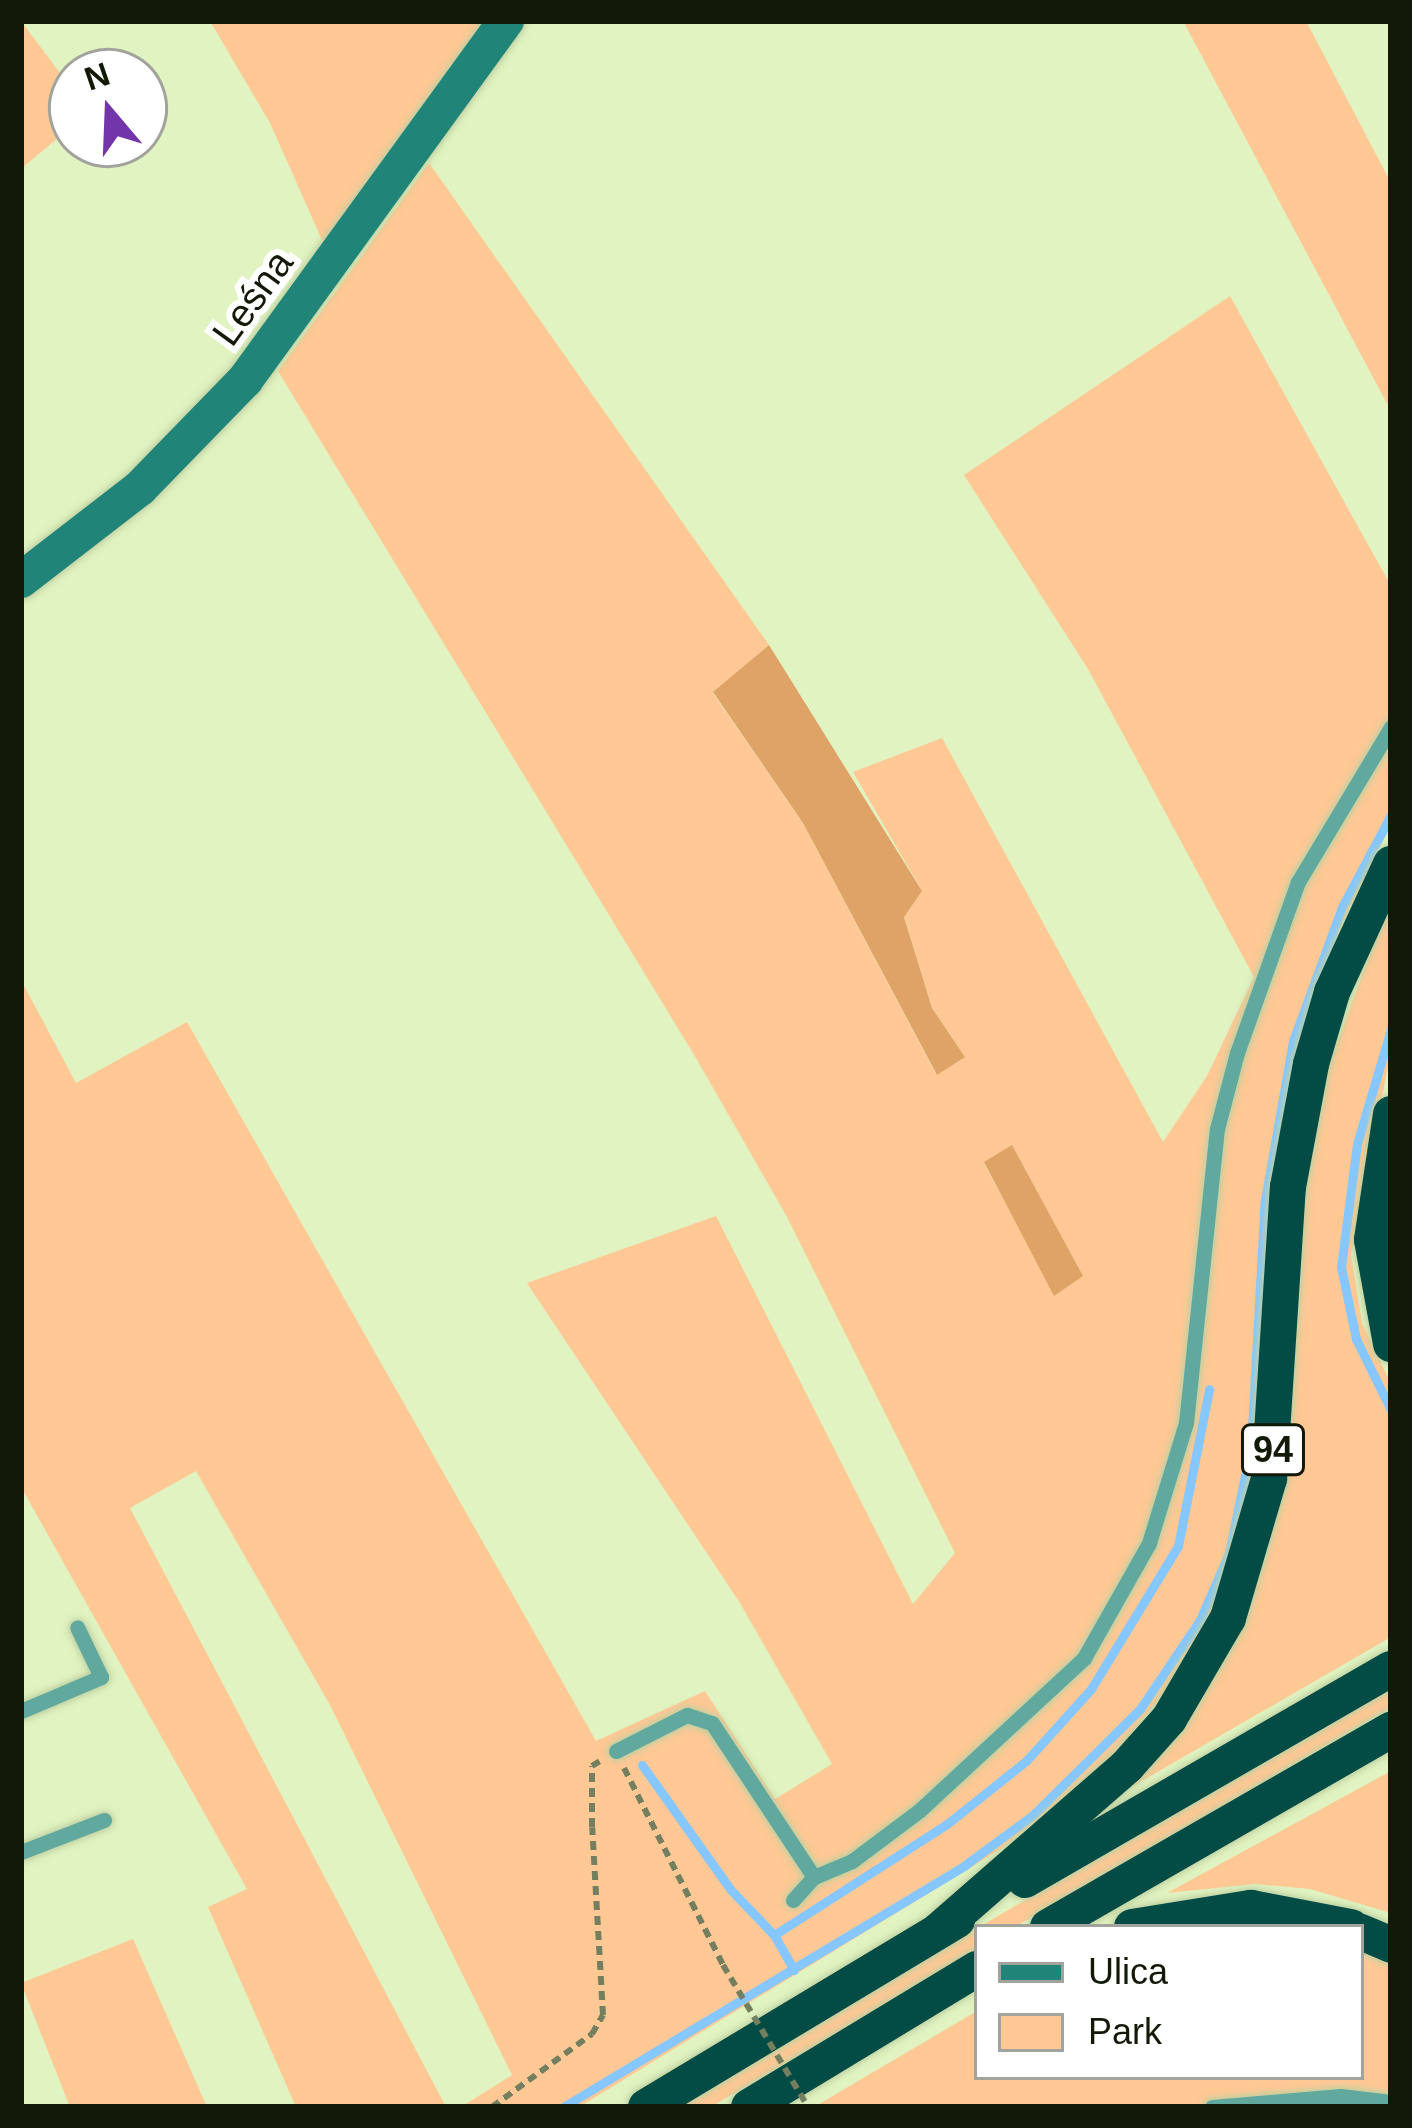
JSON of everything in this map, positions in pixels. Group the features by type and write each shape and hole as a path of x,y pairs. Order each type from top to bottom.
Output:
{"highway":[{"name":"94","path":"646,2107 938,1931 1127,1766 1169,1719 1234,1602 1270,1479 1288,1187 1307,1081 1332,992 1391,864"},
{"path":"1391,1114 1372,1240 1376,1298 1391,1344"},
{"path":"938,1931 1391,1669"},
{"path":"1053,1924 1391,1730"},
{"path":"1151,1924 1251,1908 1335,1924"},
{"path":"749,2107 968,1978"}],"street":[{"name":"Leśna","path":"21,580 140,488 230,398 506,21"}],"lane":[{"path":"793,1900 814,1877 851,1861 987,1755 1084,1658 1122,1597 1149,1543 1186,1423 1217,1129 1237,1053 1298,882 1391,727"},
{"path":"21,1711 100,1677 77,1628"},
{"path":"616,1751 687,1715 712,1724 814,1877"},
{"path":"21,1852 104,1820"},
{"path":"1212,2107 1341,2096 1391,2102"}],"path":[{"path":"492,2107 592,2034 603,2015 592,1766 616,1751 699,1924 808,2107"}],"green space":[{"path":"21,21 48,57 48,146 21,169"},
{"path":"210,21 484,21 326,249 270,123"},
{"path":"1183,21 1306,21 1391,183 1391,411"},
{"path":"429,163 769,645 713,693 803,823 936,1074 965,1057 932,1008 904,916 922,891 853,772 942,738 1163,1142 1207,1076 1254,977 1088,669 964,475 1230,296 1391,586 1391,824 1336,936 1290,1076 1275,1166 1255,1468 1218,1601 1175,1680 1113,1756 1009,1844 579,2107 461,2107 512,2075 330,1705 196,1471 130,1508 446,2107 296,2107 208,1907 247,1889 21,1487 21,980 76,1083 187,1022 596,1741 705,1691 775,1799 832,1764 740,1603 527,1283 716,1216 913,1604 955,1553 787,1217 696,1058 278,371","holes":["1012,1146 1082,1275 1055,1295 984,1163"]},
{"path":"1391,896 1391,1052 1351,1254 1362,1323 1391,1384 1391,1637 1128,1789 1244,1615 1267,1555 1287,1459 1306,1175 1323,1082"},
{"path":"1391,1687 1391,1707 1020,1924 984,1924"},
{"path":"1391,1771 1391,1913 1310,1889 1255,1884 1167,1893"},
{"path":"974,1930 974,1952 711,2107 681,2107"},
{"path":"133,1939 207,2107 70,2107 21,1983"},
{"path":"1364,1948 1391,1958 1391,2107 814,2107 974,2013 974,2080 1364,2080"}],"shaded area":[{"path":"769,645 922,891 904,917 932,1008 965,1057 937,1075 803,823 713,692"},
{"path":"1012,1145 1083,1276 1054,1296 984,1162"}],"waterway":[{"path":"563,2107 965,1865 1033,1815 1140,1709 1200,1620 1229,1553 1251,1447 1265,1200 1293,1041 1342,907 1391,815"},
{"path":"1391,1029 1357,1144 1341,1267 1356,1339 1391,1410"},
{"path":"794,1970 774,1935 947,1824 1026,1761 1091,1689 1178,1546 1209,1389"},
{"path":"642,1765 730,1889 774,1935"}]}
